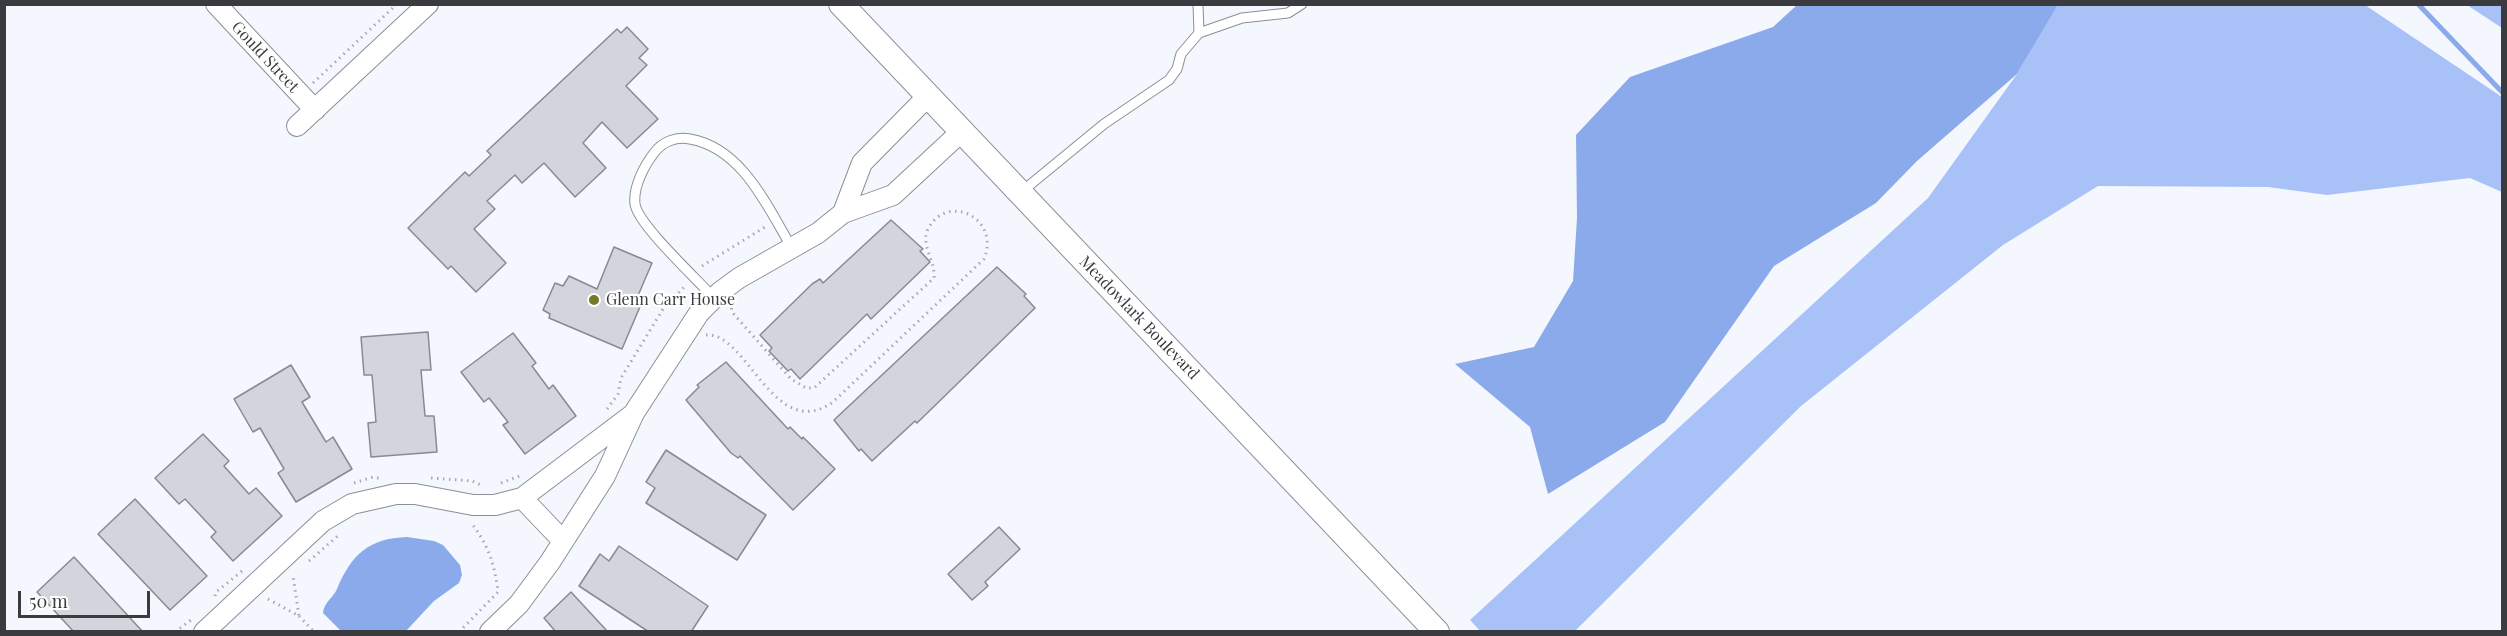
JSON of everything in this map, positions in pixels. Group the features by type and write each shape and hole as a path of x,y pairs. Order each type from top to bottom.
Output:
{"street":[{"name":"Gould Street","path":"216,4 315,110"},
{"path":"297,126 428,4"},
{"name":"Meadowlark Boulevard","path":"841,4 1437,632"},
{"path":"843,213 862,164 928,96"},
{"path":"490,632 519,604 563,541 605,476 634,413 699,313 723,300 739,278 818,233 843,213 893,195 962,131"},
{"path":"202,624 323,521 352,504 396,494 415,494 473,505 495,505 522,498 634,413"},
{"path":"522,498 563,541"}],"lane":[{"path":"1198,4 1199,33"},
{"path":"1020,193 1104,124 1169,80 1177,69 1181,54 1199,33 1242,18 1288,13 1302,4"},
{"path":"723,300 694,276 645,224 635,204 641,173 655,151 679,137 702,141 729,155 776,220 792,248"}],"path":[{"path":"300,95 397,4"},
{"path":"702,335 713,334 725,340 775,395 794,411 820,412 984,259 989,248 987,236 981,222 972,214 960,211 941,215 928,230 926,245 935,270 934,278 814,387 806,388 791,378 723,300"},
{"path":"607,410 618,394 621,378 663,309 704,264 776,220"},
{"path":"498,485 515,476 527,474"},
{"path":"348,490 353,484 373,477 383,479"},
{"path":"426,479 436,477 492,486"},
{"path":"459,632 498,592 496,572 484,539 469,520"},
{"path":"303,567 343,531"},
{"path":"214,599 216,592 233,576 248,570"},
{"path":"285,583 298,572"},
{"path":"293,576 298,616"},
{"path":"268,599 298,616 314,632"},
{"path":"175,632 185,622 202,624"}],"shaded area":[{"path":"1797,5 2058,5 2017,74 1917,161 1876,203 1774,266 1665,422 1548,494 1530,427 1455,364 1534,347 1573,281 1577,218 1576,135 1630,77 1773,27"},
{"path":"2058,5 2365,5 2502,97 2502,192 2470,178 2327,195 2268,187 2098,186 2003,245 1801,406 1575,631 1480,631 1470,620 1928,198 2017,74"},
{"path":"2467,5 2502,5 2502,28"},
{"path":"407,537 434,541 443,545 460,565 462,575 459,583 434,601 406,631 341,631 323,613 348,567 355,558 372,545 394,538"}],"building":[{"path":"627,27 648,49 639,58 647,65 626,86 658,119 627,148 602,122 583,143 606,168 575,197 544,163 522,183 515,175 487,201 495,209 474,229 506,263 476,292 451,266 448,269 408,228 465,172 469,176 491,155 487,151 617,29 621,33"},
{"path":"891,220 923,249 920,251 930,262 871,319 867,314 800,379 791,369 788,371 769,351 772,348 760,335 812,284 820,279 823,283"},
{"name":"Glenn Carr House","path":"614,247 652,263 637,298 642,302 622,349 549,318 550,314 543,310 555,283 563,286 569,276 597,289"},
{"path":"997,267 1026,294 1024,296 1035,308 917,423 915,421 872,461 861,449 859,451 834,420"},
{"path":"428,332 431,370 421,370 425,416 434,416 437,452 371,457 368,423 376,422 372,375 364,375 361,337"},
{"path":"513,333 536,363 532,366 549,389 553,385 576,416 525,454 503,425 508,422 489,398 484,402 461,372"},
{"path":"726,362 788,429 790,427 802,439 803,437 835,469 793,510 740,456 738,458 731,453 686,400 699,387 697,385"},
{"path":"291,365 310,397 302,402 326,442 333,437 352,469 296,502 278,473 284,469 260,428 253,432 234,399"},
{"path":"203,434 229,461 224,466 249,494 256,488 282,516 233,561 211,537 216,532 185,499 179,504 155,478"},
{"path":"666,450 766,515 737,560 646,503 655,488 646,482"},
{"path":"135,499 207,576 170,610 98,534"},
{"path":"999,527 1020,549 985,582 988,586 972,600 948,574"},
{"path":"619,546 708,606 691,632 649,632 579,586 600,554 609,561"},
{"path":"74,557 143,632 74,632 37,592"},
{"path":"571,592 608,632 556,632 544,618"}],"waterway":[{"path":"2418,4 2502,92"}],"place":[{"name":"Glenn Carr House","path":"594,300"}]}
